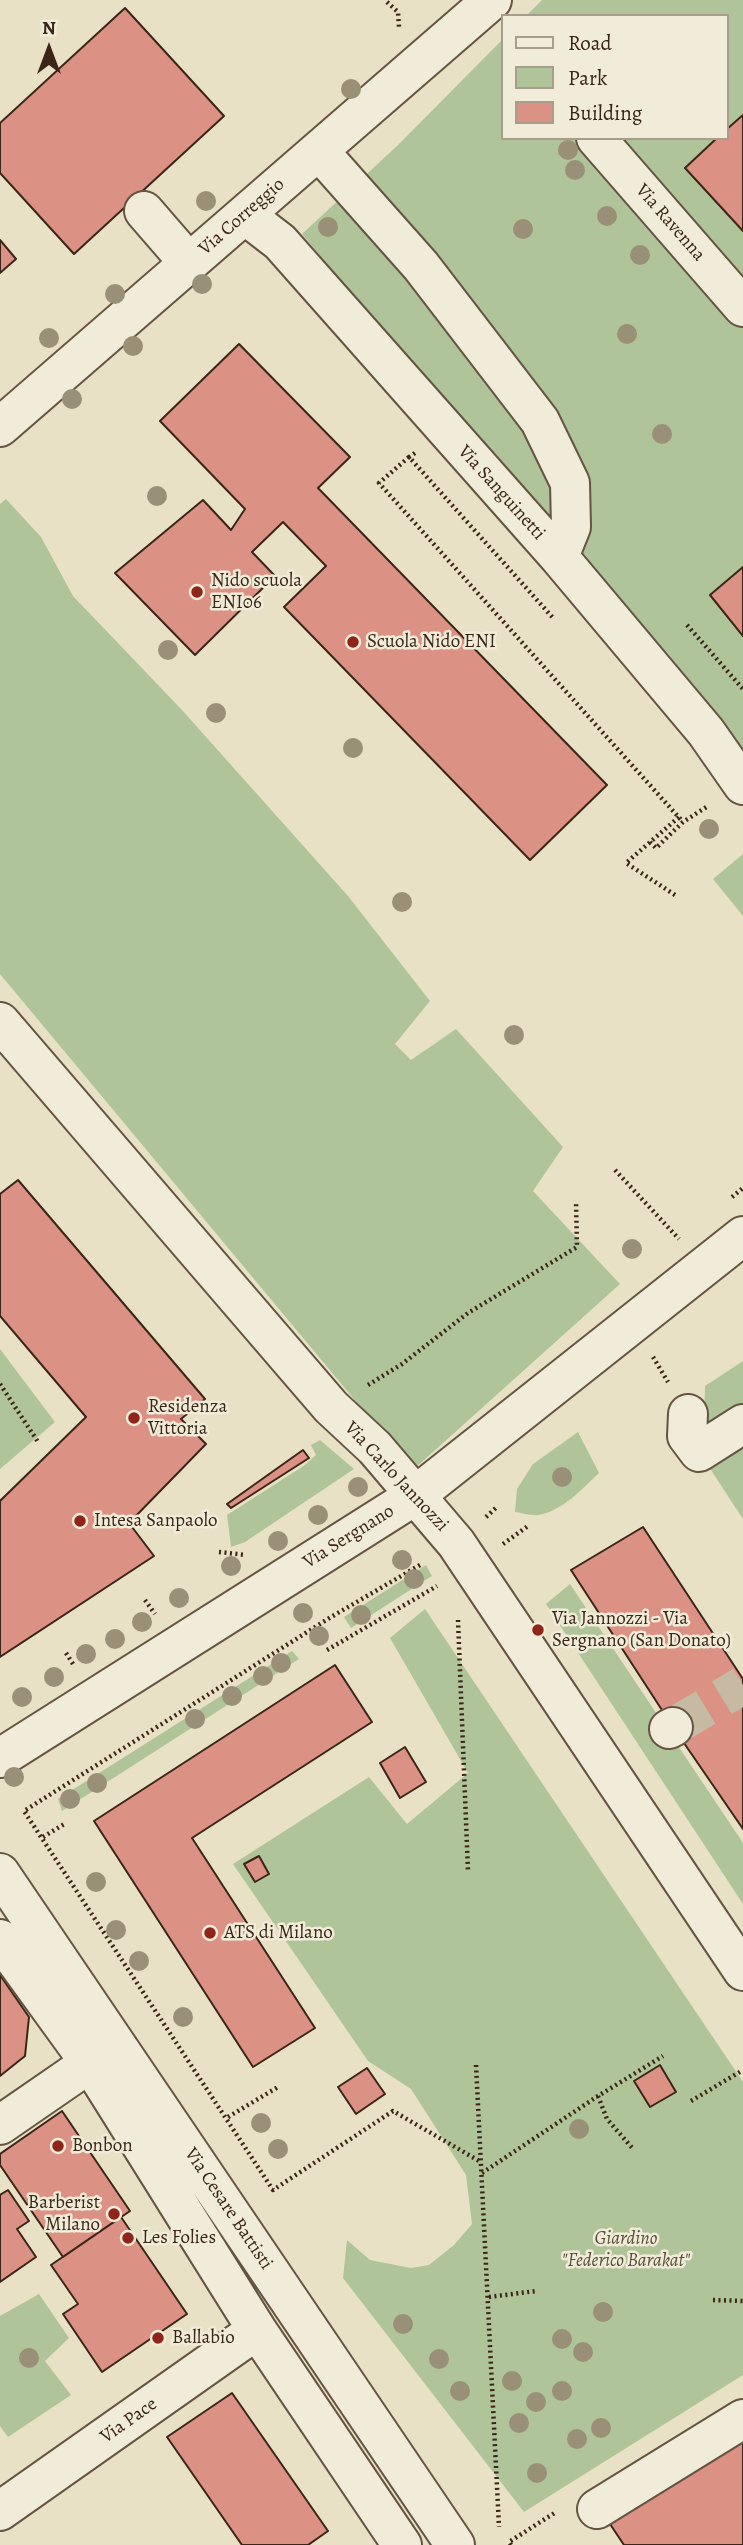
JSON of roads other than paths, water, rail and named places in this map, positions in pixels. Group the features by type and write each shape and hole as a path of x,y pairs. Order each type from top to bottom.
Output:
{"street":[{"name":"Via Correggio","path":"0,427 319,151 489,10"},
{"name":"Via Ravenna","path":"598,140 743,307"},
{"path":"319,151 421,266 540,421 569,483 571,527 559,557"},
{"path":"144,211 189,263"},
{"name":"Via Sanguinetti","path":"245,215 280,242 559,557 706,732 743,785"},
{"name":"Via Carlo Jannozzi","path":"0,1021 331,1408 375,1448 456,1543 743,1971"},
{"name":"Via Sergnano","path":"0,1758 416,1494 743,1236"},
{"path":"681,1433 699,1452 743,1424"},
{"name":"Via Cesare Battisti","path":"0,1873 455,2545"},
{"name":"Via Cesare Battisti","path":"0,1939 90,2063 257,2330 402,2545"},
{"path":"0,2125 90,2063"},
{"name":"Via Pace","path":"0,2511 257,2330"},
{"path":"597,2509 743,2419"}],"tunnel":[{"path":"673,1727 743,1685"}],"place":[{"name":"Nido scuola ENI06","path":"197,592"},
{"name":"Scuola Nido ENI","path":"353,642"},
{"name":"Residenza Vittoria","path":"134,1418"},
{"name":"Intesa Sanpaolo","path":"80,1521"},
{"name":"Via Jannozzi - Via Sergnano (San Donato)","path":"538,1630"},
{"name":"ATS di Milano","path":"210,1933"},
{"name":"Bonbon","path":"58,2146"},
{"name":"Barberist Milano","path":"114,2214"},
{"name":"Les Folies","path":"128,2238"},
{"name":"Ballabio","path":"158,2338"}],"park label":[{"name":"Giardino \"Federico Barakat\"","path":"626,2250"}]}
